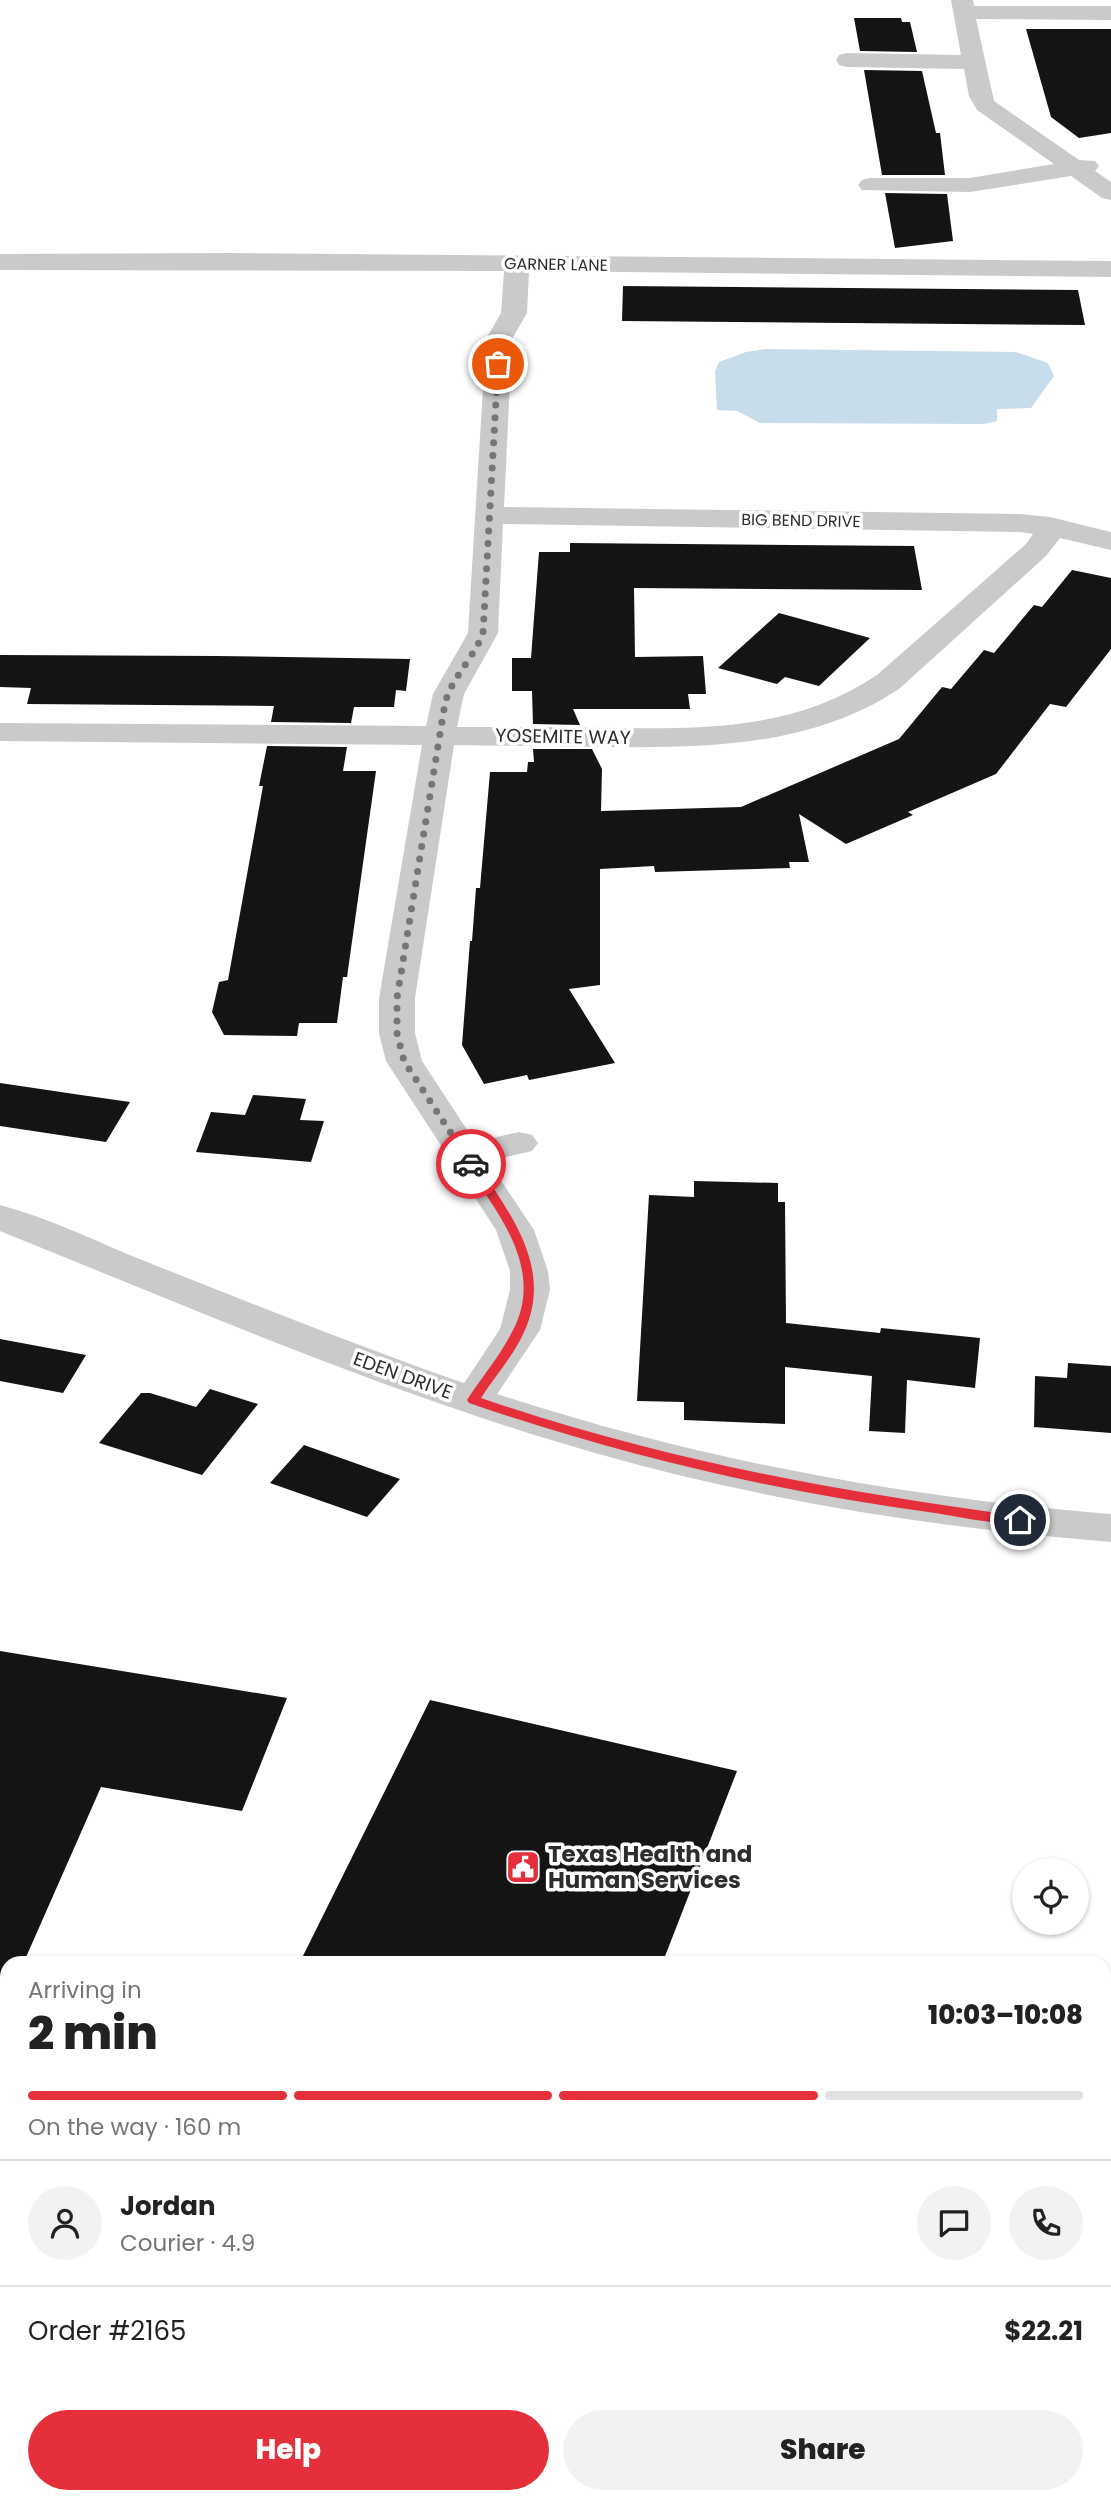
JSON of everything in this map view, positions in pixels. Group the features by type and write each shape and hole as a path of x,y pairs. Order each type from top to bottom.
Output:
{"street":[{"path":"1111,13 963,6 980,96 987,108 1111,193"},
{"path":"847,60 974,61"},
{"path":"870,185 970,184 1111,161"},
{"name":"GARNER LANE","path":"0,262 1111,269"},
{"path":"473,1400 520,1330 530,1290 529,1270 515,1230 404,1061 397,1033 397,998 449,691 483,633 499,339 514,313 517,264"},
{"name":"BIG BEND DRIVE","path":"489,516 1003,522 1049,526 1111,541"},
{"name":"YOSEMITE WAY","path":"0,732 716,737 768,730 821,717 861,700 888,682 1036,550 1045,540 1049,526"},
{"path":"465,1155 519,1143"},
{"name":"EDEN DRIVE","path":"0,1217 362,1361 473,1400 607,1442 772,1482 944,1511 1111,1528"}],"water":[{"path":"766,349 1016,352 1048,363 1054,376 1031,408 997,409 997,421 984,424 760,423 737,411 717,410 715,371 719,362 746,352"}],"building":[{"path":"854,18 901,18 902,22 910,22 917,52 860,51"},
{"path":"1026,29 1111,29 1111,133 1079,138 1051,117"},
{"path":"864,70 922,71 936,133 940,133 945,175 882,175"},
{"path":"885,193 947,194 953,241 895,248"},
{"path":"623,286 1078,290 1085,325 622,321"},
{"path":"570,543 914,546 922,590 634,588 635,657 703,656 706,694 688,694 690,709 573,709 580,725 533,724 532,691 512,691 512,658 531,658 539,552 570,552"},
{"path":"1072,570 1111,578 1111,649 1066,707 1050,704 996,774 908,812 913,815 846,844 799,814 809,862 789,862 790,868 655,872 654,866 600,869 600,985 569,989 615,1063 529,1080 527,1075 484,1084 462,1045 470,941 476,888 480,888 490,772 527,772 528,762 534,762 533,749 592,749 602,769 601,811 741,807 899,739 942,687 951,689 984,650 994,653 1034,605 1042,607"},
{"path":"779,613 870,638 819,686 785,677 777,684 718,668"},
{"path":"0,655 410,659 406,691 396,690 394,707 354,707 351,723 271,722 274,706 27,704 31,688 0,687"},
{"path":"267,746 347,747 343,771 376,771 347,977 343,977 337,1023 299,1023 297,1036 224,1035 212,1012 219,982 228,980 263,786 259,786"},
{"path":"0,1083 130,1102 106,1142 0,1126"},
{"path":"253,1095 306,1099 300,1120 324,1121 311,1162 196,1152 211,1112 245,1115"},
{"path":"694,1181 778,1183 778,1202 785,1202 786,1323 880,1333 881,1328 980,1338 975,1388 907,1380 905,1433 869,1431 872,1376 785,1367 785,1424 684,1420 684,1402 637,1401 649,1195 694,1197"},
{"path":"0,1339 86,1355 63,1393 0,1381"},
{"path":"1068,1363 1111,1366 1111,1433 1034,1427 1035,1376 1067,1378"},
{"path":"210,1389 258,1404 202,1475 99,1443 141,1393 150,1393 196,1407"},
{"path":"304,1445 400,1479 367,1517 270,1483"},
{"path":"0,1651 287,1698 242,1811 101,1787 27,1956 0,1956"},
{"name":"Texas Health and Human Services","path":"430,1700 737,1771 665,1956 303,1956"}],"way so far":[{"path":"471,1164 404,1061 397,1033 397,998 445,703 454,681 476,649 483,633 498,364"}],"place":[{"name":"Texas Health and Human Services","path":"523,1867"}],"route":[{"path":"471,1164 515,1230 529,1270 530,1290 520,1330 473,1400 540,1423 712,1469 892,1503 1020,1520"}]}
